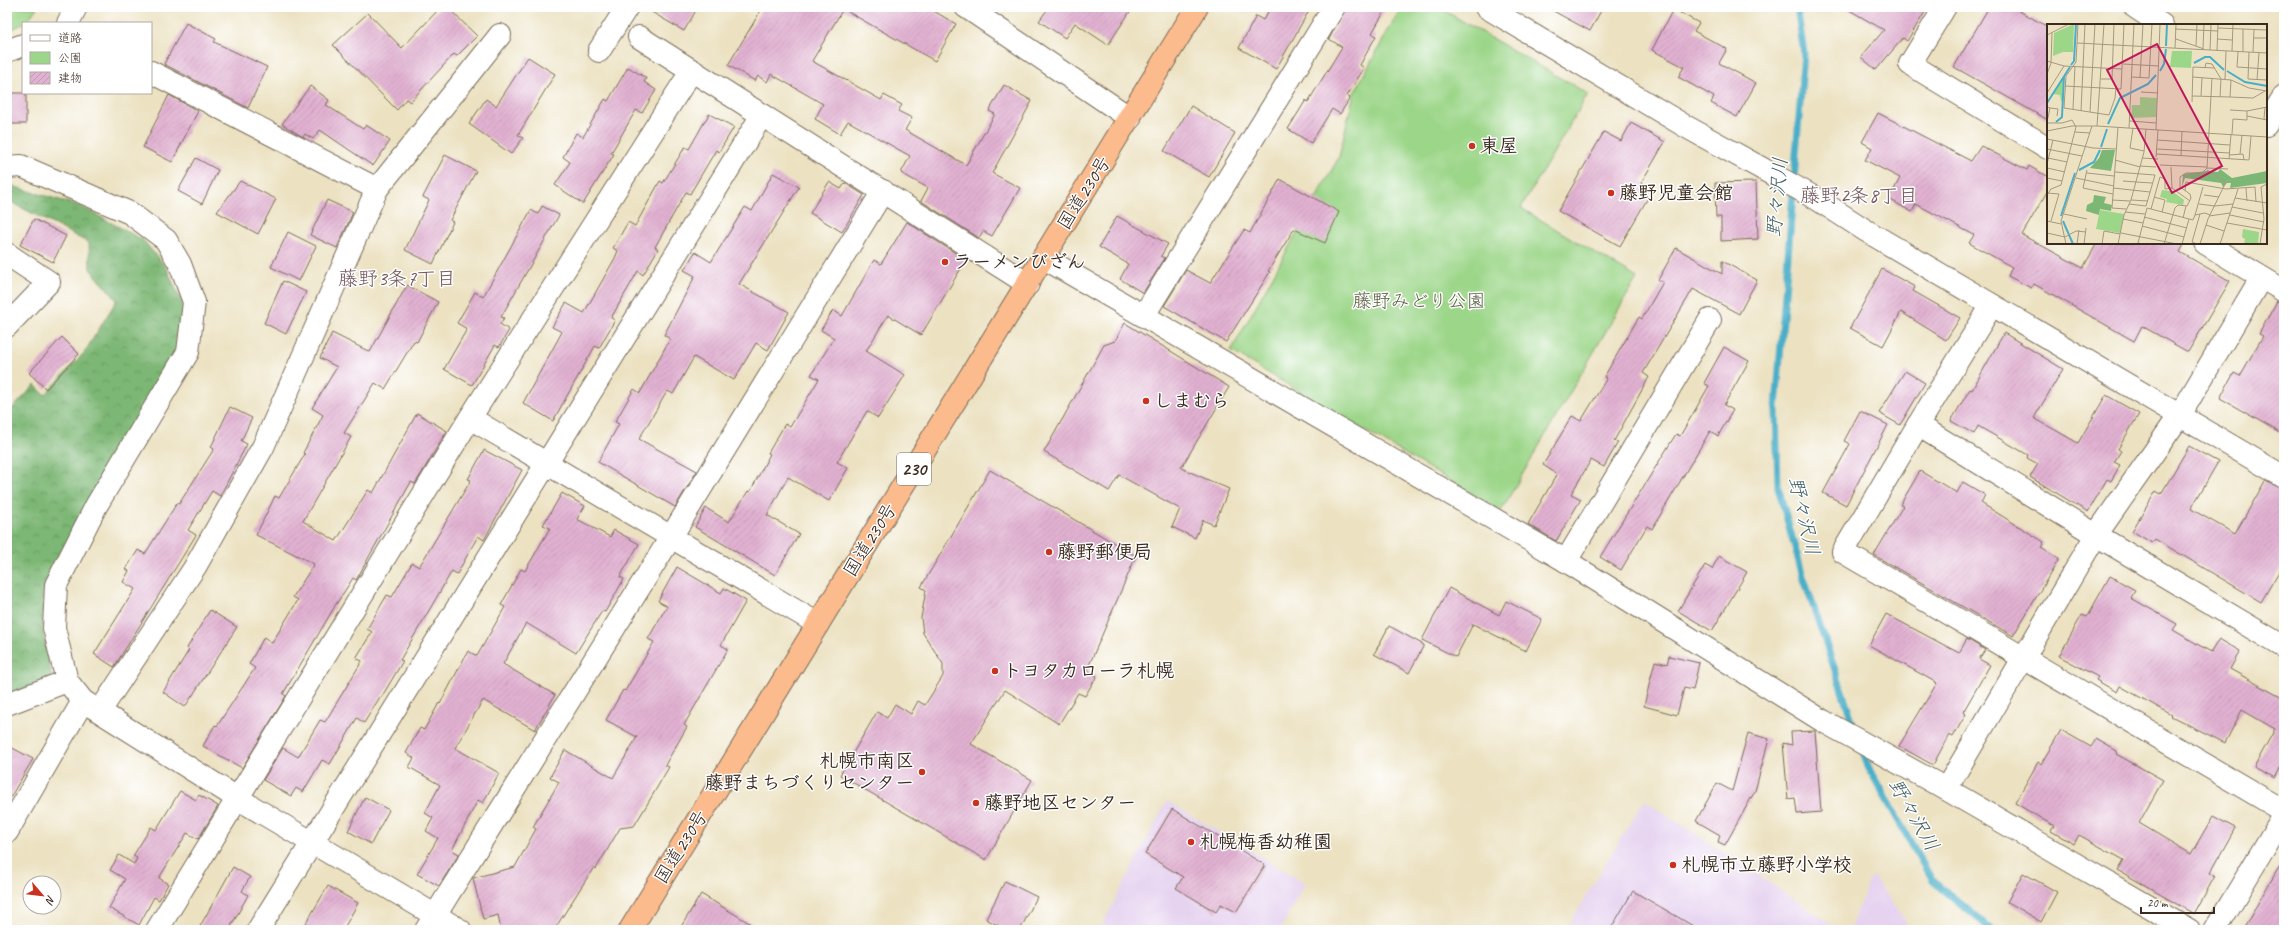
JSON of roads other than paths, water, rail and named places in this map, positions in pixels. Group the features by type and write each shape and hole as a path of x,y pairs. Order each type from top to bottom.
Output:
{"highway":[{"name":"国道230号","path":"630,930 1198,7"}],"street":[{"path":"68,22 76,7"},
{"path":"599,51 627,7"},
{"path":"966,7 1130,118"},
{"path":"1144,315 1334,7"},
{"path":"1486,7 1685,126 1817,198 1865,230 2284,477"},
{"path":"1945,7 1910,64 2047,147"},
{"path":"2135,7 2160,24"},
{"path":"7,832 91,706 195,566 263,448 377,189 500,35"},
{"path":"639,37 1028,284"},
{"path":"7,51 22,45"},
{"path":"157,930 470,418 692,70"},
{"path":"152,73 377,189"},
{"path":"2267,123 2278,100"},
{"path":"258,930 311,842 547,464 762,115"},
{"path":"7,167 21,166 130,213 166,240 180,264 194,302 188,352 96,506 56,585 54,628 66,681 91,706 237,798 311,842 430,922 460,930"},
{"path":"430,922 671,537 883,191"},
{"path":"2208,244 2284,291"},
{"path":"7,254 49,282 7,326"},
{"path":"1044,258 1566,561 1823,721 1896,760 2189,930"},
{"path":"1946,789 2096,535 2180,415 2261,278"},
{"path":"1992,305 1842,552 2022,659 2284,811"},
{"path":"1566,561 1710,320"},
{"path":"470,418 818,624"},
{"path":"1918,425 2096,535 2284,647"},
{"path":"7,704 66,681"},
{"path":"2215,930 2284,815"}],"waterway":[{"name":"野々沢川","path":"1797,7 1804,53 1776,408 1778,487 1802,573 1857,735"},
{"name":"野々沢川","path":"1862,748 1868,767 1932,880 1992,930"}],"place":[{"name":"東屋","path":"1472,146"},
{"name":"藤野児童会館","path":"1611,193"},
{"name":"ラーメンびざん","path":"945,262"},
{"name":"しまむら","path":"1146,401"},
{"name":"藤野郵便局","path":"1049,552"},
{"name":"トヨタカローラ札幌","path":"995,671"},
{"name":"札幌市南区 藤野まちづくりセンター","path":"922,772"},
{"name":"藤野地区センター","path":"976,803"},
{"name":"札幌梅香幼稚園","path":"1191,842"},
{"name":"札幌市立藤野小学校","path":"1673,865"}],"district":[{"name":"藤野2条8丁目","path":"1859,195"},
{"name":"藤野3条7丁目","path":"397,278"}],"park label":[{"name":"藤野みどり公園","path":"1419,301"}]}
